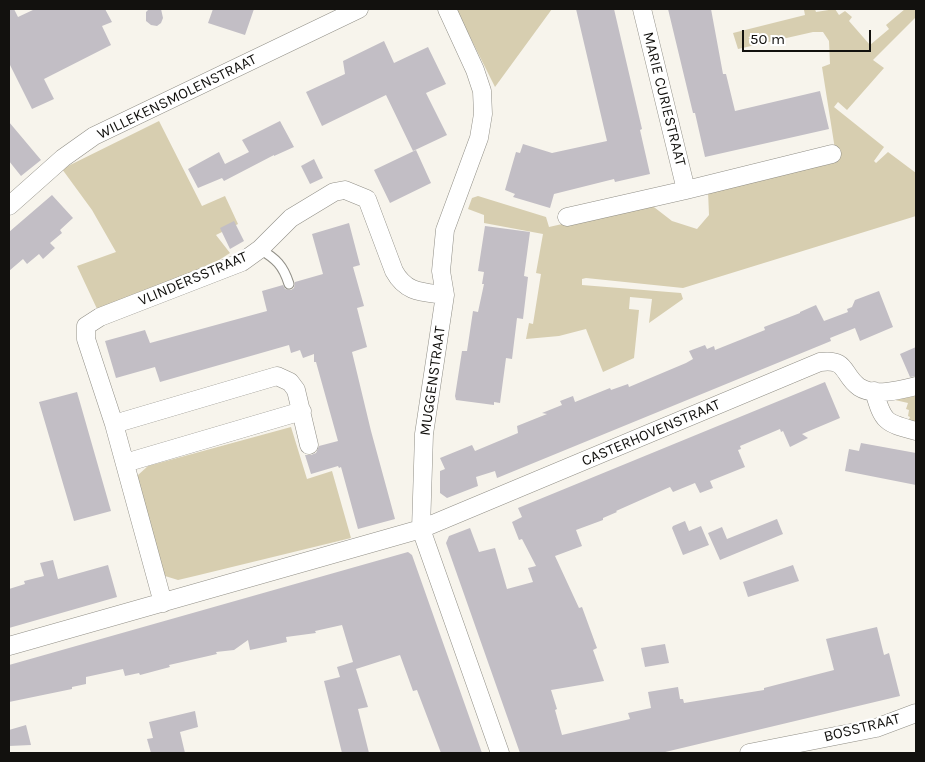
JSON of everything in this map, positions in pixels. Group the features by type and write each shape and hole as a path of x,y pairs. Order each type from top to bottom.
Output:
{"street":[{"name":"WILLEKENSMOLENSTRAAT","path":"9,206 63,158 94,136 360,9"},
{"name":"MUGGENSTRAAT","path":"447,9 475,70 482,91 483,114 479,138 445,230 441,271 445,295 424,434 421,529 500,753"},
{"name":"MARIE CURIESTRAAT","path":"642,9 686,190"},
{"path":"567,217 832,154"},
{"name":"VLINDERSSTRAAT","path":"163,603 114,424 86,339 86,326 100,317 242,262 260,249 291,218 334,192 345,190 368,199 399,281 412,290 445,295"},
{"name":"CASTERHOVENSTRAAT","path":"421,529 820,362 830,361 840,364 859,387 874,391"},
{"path":"114,424 277,376 290,382 296,390 309,446"},
{"path":"916,386 901,390 874,391 880,412 886,420 891,424 916,431"},
{"path":"125,463 302,411"},
{"path":"9,646 421,529"},
{"name":"BOSSTRAAT","path":"749,753 876,728 916,713"}],"lane":[{"path":"260,249 272,256 284,269 289,284"}],"shaded area":[{"path":"456,9 552,9 495,87"},
{"path":"815,9 816,12 835,9 839,15 845,11 852,17 849,21 870,45 889,29 886,25 905,9 916,9 916,17 873,60 884,68 847,110 838,102 834,107 884,147 874,161 876,163 888,152 916,173 916,216 683,288 582,279 582,285 681,293 683,299 649,323 652,299 630,297 629,309 639,310 634,358 603,372 586,329 559,336 526,339 529,323 533,324 541,274 536,273 543,234 484,223 484,215 468,209 472,198 478,196 546,217 549,227 650,204 672,221 697,229 709,215 708,191 837,162 822,67 830,64 829,41 823,32 813,32 738,49 733,33 805,15 804,10"},
{"path":"159,121 202,206 225,196 238,224 216,235 230,253 216,262 98,311 77,266 116,252 92,210 62,169"},
{"path":"916,392 916,427 908,422 910,417 908,416 909,410 906,409 908,403 895,400 896,395"},
{"path":"291,427 307,479 332,471 351,538 178,580 165,576 136,485 138,475 148,466"}],"building":[{"path":"9,9 14,9 18,17 35,9 105,9 112,22 102,26 111,45 44,79 54,99 32,109 9,63"},
{"path":"149,9 161,9 163,18 157,26 151,25 146,21 146,12"},
{"path":"213,9 254,9 245,35 208,23"},
{"path":"576,9 614,9 642,129 640,130 650,174 615,182 614,179 554,194 550,208 513,197 515,194 505,190 516,152 520,153 523,144 552,153 607,141"},
{"path":"668,9 711,9 723,74 726,74 735,111 820,91 829,129 705,157"},
{"path":"384,41 394,63 428,47 446,84 426,93 447,135 413,151 386,95 322,126 306,92 345,74 343,61"},
{"path":"280,121 294,147 274,155 224,181 222,178 198,188 188,169 219,152 225,164 249,152 242,140"},
{"path":"9,122 41,160 21,176 9,161"},
{"path":"416,150 431,183 390,203 374,170"},
{"path":"314,159 323,178 310,184 301,166"},
{"path":"52,195 73,218 60,230 62,233 50,243 55,248 43,259 39,254 27,264 23,259 9,271 9,232"},
{"path":"234,221 244,241 230,249 220,228"},
{"path":"349,223 360,265 353,267 364,306 357,308 367,347 352,352 395,519 358,529 341,467 339,468 338,466 311,474 305,455 316,453 319,446 338,441 316,362 314,362 314,354 303,358 300,350 291,353 289,345 160,382 155,367 116,378 105,341 145,330 150,343 267,311 262,291 283,285 285,289 291,290 294,288 295,282 323,274 312,234"},
{"path":"485,226 530,232 524,276 528,277 523,319 517,318 512,359 506,358 500,403 494,402 494,405 456,400 455,396 462,351 467,351 473,311 478,312 484,284 482,284 484,272 478,271"},
{"path":"879,291 893,327 860,341 855,328 830,338 831,341 497,478 495,471 476,477 478,486 447,498 440,493 440,471 445,469 440,458 472,445 475,451 518,433 517,426 547,414 542,413 562,405 560,401 573,396 575,402 610,388 611,390 628,384 629,387 693,359 689,351 705,345 707,349 714,346 715,350 765,330 764,327 816,305 824,321 848,312 847,309 852,307 855,300"},
{"path":"916,347 916,376 910,377 900,354"},
{"path":"825,382 840,418 802,434 808,438 790,447 783,431 781,432 780,429 740,446 741,449 738,450 745,467 710,481 713,488 700,493 695,483 673,492 670,487 616,511 603,518 603,520 576,530 582,546 555,556 579,608 582,607 597,648 593,650 604,681 551,690 557,709 555,710 562,735 630,719 628,713 651,708 648,692 678,687 680,699 683,699 684,703 764,690 764,688 834,670 826,639 877,627 884,655 889,653 900,696 661,753 520,753 446,543 449,536 470,528 479,552 495,548 507,589 533,582 528,568 536,566 522,539 519,540 512,522 522,517 518,508"},
{"path":"77,392 111,511 74,521 39,402"},
{"path":"861,443 916,453 916,485 845,471 849,449 859,451"},
{"path":"777,519 783,534 720,560 708,533 722,527 727,539"},
{"path":"685,521 689,531 701,526 709,545 683,555 672,528"},
{"path":"408,552 412,555 482,753 441,753 417,690 413,691 400,655 356,669 368,707 358,709 369,753 342,753 324,681 340,677 337,667 353,662 342,625 315,631 316,633 286,637 287,642 250,650 248,640 234,650 216,652 217,654 169,665 170,667 140,675 139,673 125,676 123,669 86,677 86,684 72,687 72,689 9,702 9,665"},
{"path":"53,560 58,579 108,565 117,597 9,628 9,589 25,584 24,581 44,576 40,563"},
{"path":"793,565 799,581 748,597 743,582"},
{"path":"665,644 669,663 645,667 641,648"},
{"path":"195,711 198,727 180,732 185,753 151,753 147,739 153,738 149,722"},
{"path":"26,725 31,745 9,746 9,730"}]}
